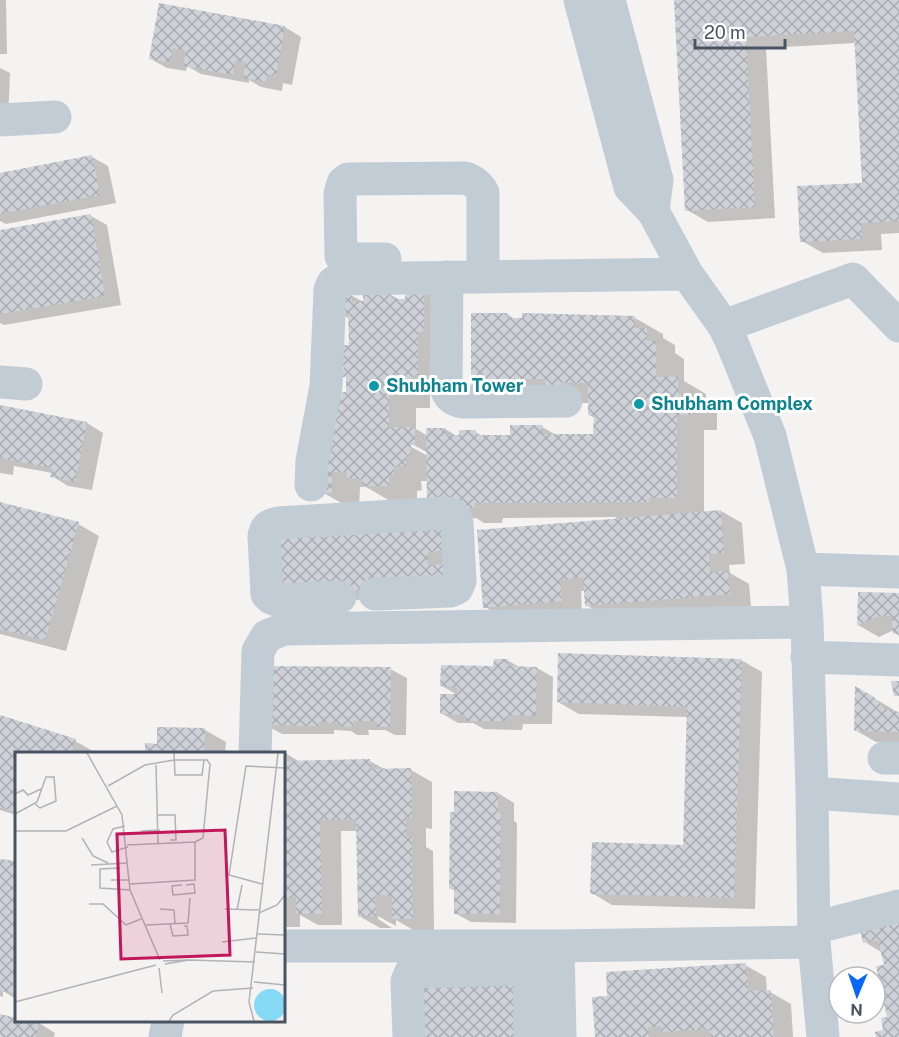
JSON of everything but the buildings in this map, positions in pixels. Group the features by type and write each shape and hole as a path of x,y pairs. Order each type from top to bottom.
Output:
{"street":[{"path":"580,0 630,187 653,211 687,274 724,327 770,436 803,569 807,622 814,935 823,1037"},
{"path":"609,0 657,180 653,211"},
{"path":"0,120 55,117"},
{"path":"484,268 483,193 473,181 465,178 348,179 343,183 340,194 340,251 343,258 484,268 687,274"},
{"path":"311,485 312,461 326,386 330,290 333,283 339,279 447,277 484,268"},
{"path":"447,277 446,388 448,395 463,402 566,401"},
{"path":"724,327 853,279 899,326"},
{"path":"284,614 276,600 267,594 264,537 268,525 445,513 453,515 457,522 460,581 457,588 450,591 387,594 400,628"},
{"path":"803,569 899,572"},
{"path":"255,752 258,651 284,614 340,597"},
{"path":"284,614 400,628 807,622"},
{"path":"807,657 899,660"},
{"path":"812,793 899,799"},
{"path":"409,1037 407,981 411,972 814,935 899,906"},
{"path":"285,946 548,961"},
{"path":"530,1037 548,961"},
{"path":"548,961 560,1037"},
{"path":"165,1037 168,1022"}],"place":[{"name":"Shubham Tower","path":"374,386"},
{"name":"Shubham Complex","path":"639,404"}]}
